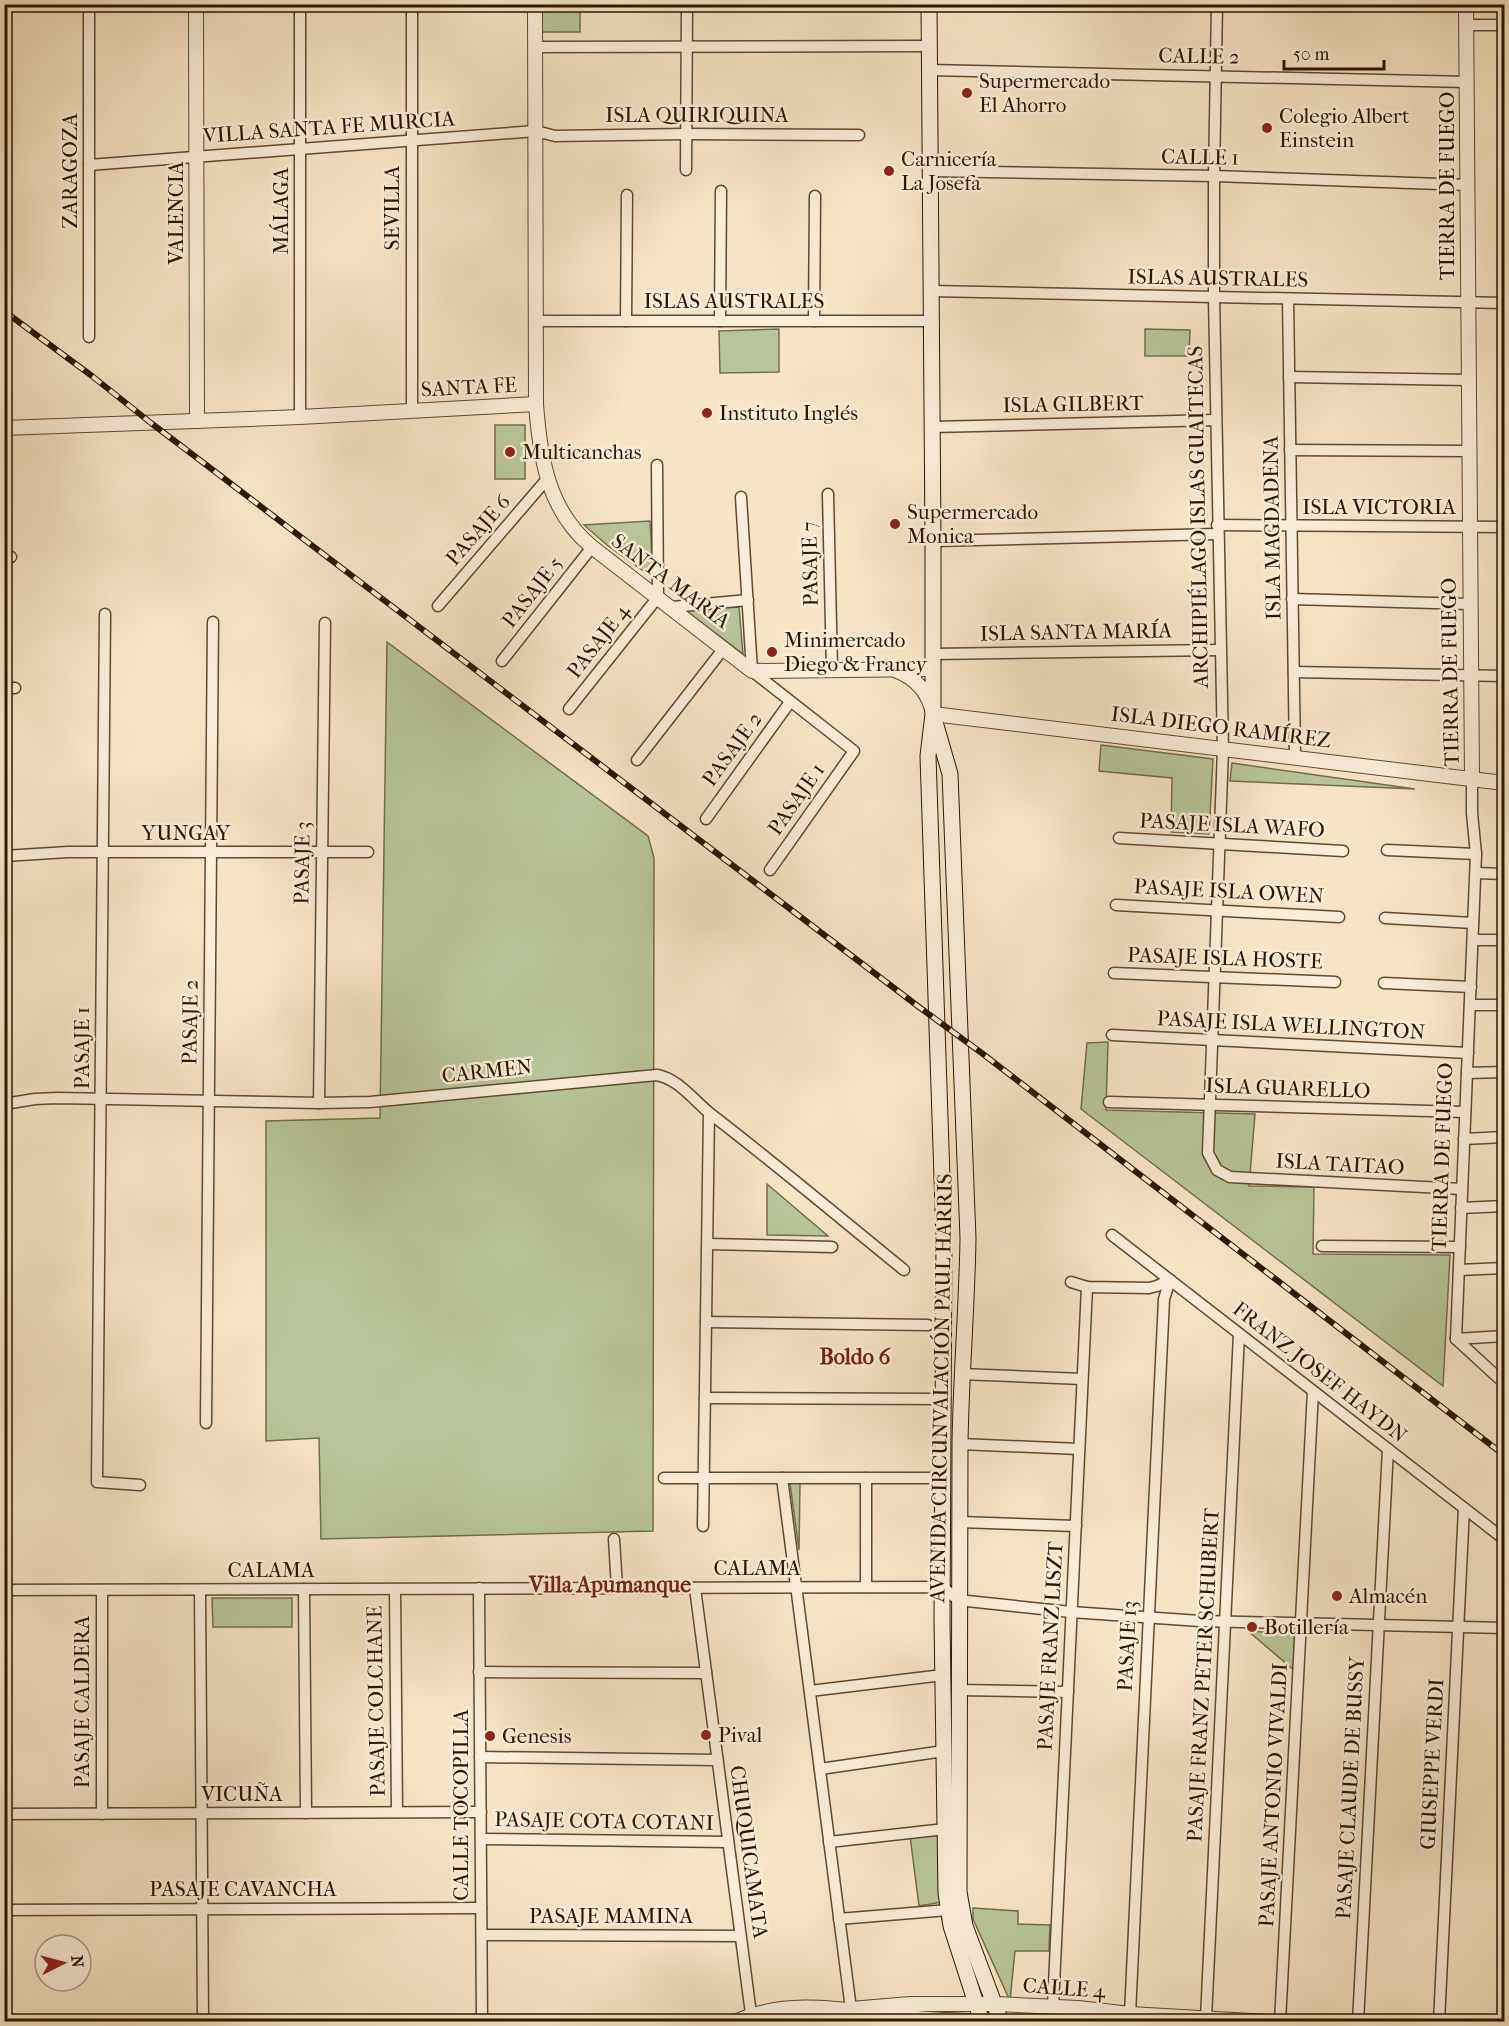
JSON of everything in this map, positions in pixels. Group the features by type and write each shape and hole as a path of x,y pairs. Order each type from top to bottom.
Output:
{"main road":[{"name":"AVENIDA CIRCUNVALACIÓN PAUL HARRIS","path":"929,4 933,714 928,756 945,1238 943,1587 945,1829 948,1910 951,1926 982,2021"},
{"name":"AVENIDA CIRCUNVALACIÓN PAUL HARRIS","path":"933,714 950,774 968,1238 960,1444 959,1892 965,1926 1001,2021"}],"street":[{"name":"ZARAGOZA","path":"89,4 89,337"},
{"name":"VALENCIA","path":"196,4 197,421"},
{"name":"MÁLAGA","path":"300,4 300,417"},
{"name":"SEVILLA","path":"412,4 412,411"},
{"name":"SANTA FE","path":"4,428 300,417 536,404 535,4"},
{"path":"686,170 687,4"},
{"name":"ARCHIPIÉLAGO ISLAS GUAITECAS","path":"1217,4 1214,298 1219,650 1223,748 1208,1153 1217,1170"},
{"name":"TIERRA DE FUEGO","path":"1456,1339 1476,873 1472,813 1466,4"},
{"path":"1466,25 1504,25"},
{"path":"535,47 929,45"},
{"name":"CALLE 2","path":"930,70 1467,82"},
{"name":"VILLA SANTA FE MURCIA","path":"89,165 536,130"},
{"name":"ISLA QUIRIQUINA","path":"536,130 555,136 859,135"},
{"name":"CALLE 1","path":"930,171 1214,176 1468,185"},
{"path":"720,321 721,191"},
{"path":"626,321 627,195"},
{"path":"814,321 815,196"},
{"name":"ISLAS AUSTRALES","path":"931,291 1504,303"},
{"name":"ISLA MAGDADENA","path":"1288,299 1295,756"},
{"name":"ISLAS AUSTRALES","path":"536,321 931,321"},
{"path":"1289,377 1469,380"},
{"name":"SANTA MARÍA","path":"536,404 540,447 547,479 564,517 592,547 753,671"},
{"name":"ISLA GILBERT","path":"932,427 1215,420"},
{"path":"1290,450 1469,451"},
{"path":"657,465 658,597"},
{"name":"PASAJE 6","path":"438,606 547,479"},
{"name":"PASAJE 7","path":"828,494 832,669"},
{"path":"741,497 753,671 790,702"},
{"name":"ISLA VICTORIA","path":"933,541 1291,526 1504,527"},
{"name":"PASAJE 5","path":"502,661 592,547"},
{"name":"PASAJE 4","path":"569,709 658,597"},
{"path":"1293,599 1470,604"},
{"path":"672,607 748,600"},
{"name":"PASAJE 1","path":"105,614 98,1482 140,1485"},
{"name":"PASAJE 2","path":"206,1423 213,622"},
{"name":"PASAJE 3","path":"319,1103 325,623"},
{"path":"637,760 724,648"},
{"name":"ISLA SANTA MARÍA","path":"933,661 1219,650"},
{"path":"877,669 933,661"},
{"path":"753,671 895,670 912,678 924,691 933,714"},
{"path":"1294,672 1504,676"},
{"name":"PASAJE 1","path":"770,870 854,751 790,702"},
{"name":"PASAJE 2","path":"706,819 790,702"},
{"name":"ISLA DIEGO RAMÍREZ","path":"933,714 1504,783"},
{"name":"PASAJE ISLA WAFO","path":"1119,838 1343,851"},
{"path":"1387,850 1476,854"},
{"name":"YUNGAY","path":"4,856 31,853 102,852 368,852"},
{"path":"1476,873 1504,874"},
{"name":"PASAJE ISLA OWEN","path":"1116,905 1339,917"},
{"path":"1385,918 1473,923"},
{"path":"1473,940 1504,940"},
{"name":"PASAJE ISLA HOSTE","path":"1114,973 1335,982"},
{"path":"1384,983 1471,987"},
{"path":"1470,1005 1504,1005"},
{"name":"PASAJE ISLA WELLINGTON","path":"1112,1035 1468,1053"},
{"path":"1467,1073 1504,1072"},
{"name":"CARMEN","path":"4,1104 35,1098 319,1103 387,1100 652,1074 669,1078 904,1270"},
{"name":"ISLA GUARELLO","path":"1109,1102 1465,1112"},
{"path":"703,1526 709,1113"},
{"path":"1464,1139 1504,1137"},
{"name":"ISLA TAITAO","path":"1217,1170 1230,1177 1238,1178 1462,1189"},
{"path":"1461,1208 1504,1206"},
{"name":"FRANZ JOSEF HAYDN","path":"1112,1236 1504,1539"},
{"path":"708,1244 832,1247"},
{"path":"1322,1245 1460,1247"},
{"path":"1459,1270 1504,1268"},
{"path":"1071,1282 1087,1287 1149,1288 1157,1287 1170,1280"},
{"name":"PASAJE 13","path":"1130,2014 1147,1618 1164,1299 1170,1280"},
{"name":"PASAJE FRANZ LISZT","path":"1053,2006 1087,1287"},
{"path":"706,1322 928,1325"},
{"name":"PASAJE FRANZ PETER SCHUBERT","path":"1206,2018 1239,1334"},
{"path":"1456,1339 1504,1336"},
{"path":"1456,1339 1504,1383"},
{"path":"961,1374 1082,1379"},
{"name":"PASAJE ANTONIO VIVALDI","path":"1280,2022 1313,1391"},
{"path":"705,1398 945,1399"},
{"path":"960,1444 1079,1449"},
{"name":"PASAJE CLAUDE DE BUSSY","path":"1358,2022 1388,1449"},
{"path":"664,1478 944,1479"},
{"path":"735,2022 751,2014 804,2007 851,2009 782,1478"},
{"path":"866,1478 866,1587"},
{"name":"GIUSEPPE VERDI","path":"1439,2022 1464,1508"},
{"path":"959,1522 1076,1526"},
{"path":"614,1539 617,1588"},
{"path":"943,1587 958,1600 1147,1618 1225,1622 1504,1628"},
{"name":"CALAMA","path":"4,1590 943,1587"},
{"name":"CALLE TOCOPILLA","path":"479,1588 482,2022"},
{"name":"CHUQUICAMATA","path":"695,1588 751,2014"},
{"path":"304,1589 306,1813"},
{"name":"PASAJE COLCHANE","path":"395,1589 397,1812"},
{"name":"PASAJE CALDERA","path":"102,1590 102,1814"},
{"path":"200,1590 203,2022"},
{"path":"479,1672 706,1673"},
{"path":"810,1691 943,1675"},
{"path":"959,1690 1068,1692"},
{"path":"820,1769 944,1750"},
{"path":"480,1757 717,1760"},
{"name":"VICUÑA","path":"4,1814 480,1812"},
{"path":"830,1842 945,1829"},
{"name":"PASAJE COTA COTANI","path":"481,1839 728,1842"},
{"name":"PASAJE CAVANCHA","path":"4,1910 481,1908"},
{"path":"839,1919 948,1910"},
{"name":"PASAJE MAMINA","path":"482,1935 740,1936"},
{"name":"CALLE 4","path":"851,2009 910,2004 996,2004 1268,2022"},
{"path":"804,2007 804,2022"},
{"name":"CALLE 4","path":"851,2009 916,2018 1008,2022"},
{"name":"CALLE 4","path":"1061,2022 1130,2014"}],"green space":[{"path":"540,5 580,5 580,32 540,32"},
{"path":"779,329 779,372 720,373 719,331"},
{"path":"1145,329 1190,330 1189,356 1145,356"},
{"name":"Multicanchas","path":"495,425 525,425 525,479 495,479"},
{"path":"650,521 653,578 607,545 584,525"},
{"path":"739,607 743,654 685,610"},
{"path":"387,642 648,836 654,858 653,1531 321,1539 319,1438 266,1441 266,1121 380,1118"},
{"path":"1101,745 1213,759 1209,834 1171,832 1172,778 1099,771"},
{"path":"1232,763 1415,789 1230,781"},
{"path":"1108,1042 1106,1110 1255,1114 1249,1186 1314,1187 1313,1254 1450,1255 1443,1386 1081,1109 1087,1043"},
{"path":"767,1184 828,1236 767,1235"},
{"path":"790,1483 800,1483 799,1550"},
{"path":"212,1598 292,1598 292,1627 213,1627"},
{"path":"1248,1631 1298,1634 1295,1671"},
{"path":"941,1832 942,1902 919,1906 910,1836"},
{"path":"973,1908 1018,1911 1018,1924 1050,1925 1049,1951 1015,1951 1010,2001 973,1919"}],"railway":[{"path":"4,311 983,1054 1504,1455"}],"place":[{"name":"Supermercado El Ahorro","path":"967,93"},
{"name":"Colegio Albert Einstein","path":"1267,128"},
{"name":"Carnicería La Josefa","path":"889,171"},
{"name":"Instituto Inglés","path":"707,413"},
{"name":"Multicanchas","path":"510,452"},
{"name":"Supermercado Monica","path":"895,524"},
{"name":"Minimercado Diego & Francy","path":"772,652"},
{"name":"Almacén","path":"1337,1596"},
{"name":"Botillería","path":"1252,1627"},
{"name":"Pival","path":"706,1735"},
{"name":"Genesis","path":"490,1736"}],"district":[{"name":"Boldo 6","path":"855,1357"},
{"name":"Villa Apumanque","path":"610,1585"}]}
